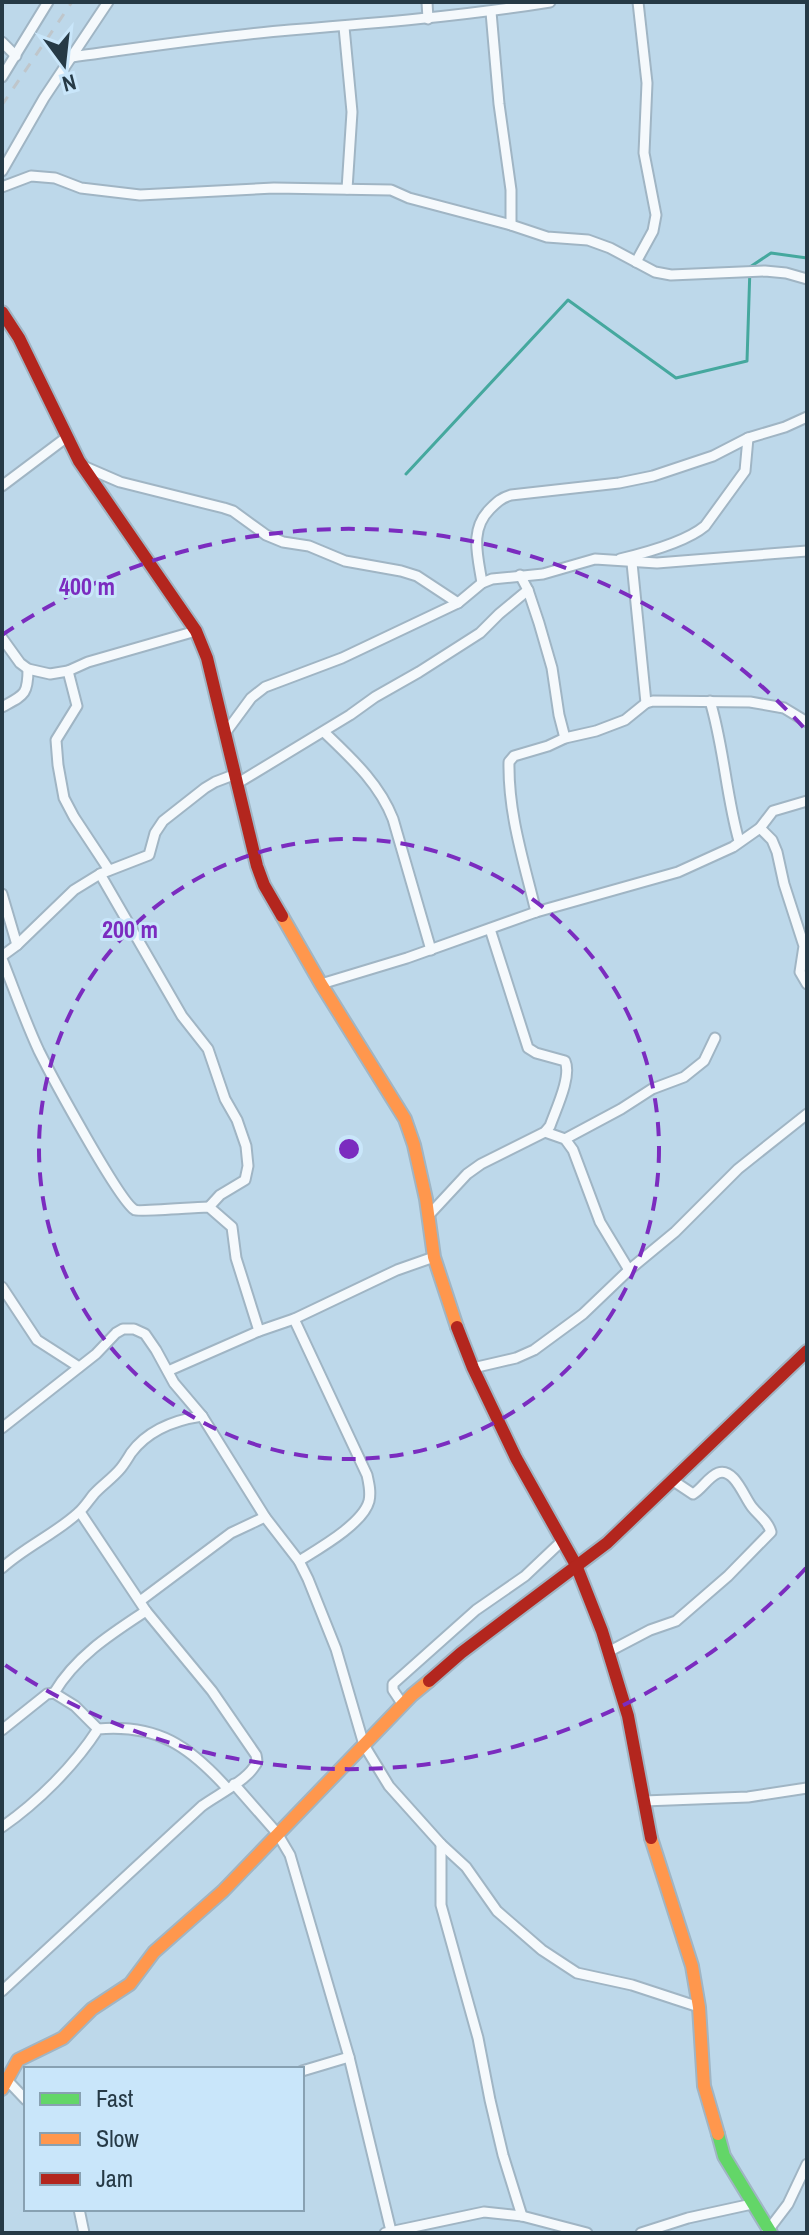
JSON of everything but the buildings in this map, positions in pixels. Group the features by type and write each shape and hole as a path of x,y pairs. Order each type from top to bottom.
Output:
{"street":[{"path":"2,77 48,2"},
{"path":"2,171 44,98 108,2"},
{"path":"427,2 428,19"},
{"path":"72,57 288,30 491,12 550,2"},
{"path":"636,262 653,231 656,215 644,153 647,83 638,2"},
{"path":"491,12 511,190 511,225"},
{"path":"344,27 352,112 347,189"},
{"path":"2,42 16,56"},
{"path":"2,187 31,176 55,178 81,188 140,195 243,189 391,190 409,198 547,237 588,240 655,272 671,275 765,271 807,279"},
{"path":"2,312 19,338 82,465 196,631 207,658 264,885 405,1119 414,1145 434,1257 450,1309 473,1368 516,1458 576,1565 608,1652 628,1716 652,1844 692,1966 699,2007 704,2086 724,2156 768,2232 788,2204 807,2164"},
{"path":"482,583 475,536 484,514 500,498 653,476 713,456 748,438 807,417"},
{"path":"2,486 67,437"},
{"path":"617,560 701,529 745,471 748,438"},
{"path":"82,465 120,482 233,511 266,535 283,542 309,546 345,561 417,576 458,603"},
{"path":"226,732 251,698 265,687 342,658 458,603 482,583 492,579 562,570 595,559 657,563 807,551"},
{"path":"632,563 646,703"},
{"path":"520,575 528,590 552,668 565,738"},
{"path":"259,1331 236,1258 232,1227 209,1207 140,1211 130,1206 111,1179 39,1051 2,957 74,890 105,872 149,855 155,833 163,821 205,788 237,778 324,732 480,633 528,590"},
{"path":"2,638 28,669 50,674 196,631"},
{"path":"2,707 23,695 28,687 28,669"},
{"path":"68,671 77,706 56,740 64,798 182,1016 208,1049 225,1099 246,1146 248,1166 245,1180 220,1195 209,1207"},
{"path":"536,912 514,828 508,790 509,762 514,756 596,731 625,720 646,703 663,700 750,702 784,708 807,722"},
{"path":"710,701 739,841"},
{"path":"324,732 372,781 386,802 431,950"},
{"path":"321,984 431,950 536,912 678,872 720,855 760,828 773,811 807,801"},
{"path":"760,828 772,840 777,852 804,946 800,972 807,984"},
{"path":"2,894 17,945"},
{"path":"428,1216 474,1169 545,1132 567,1075 567,1063 529,1050 490,929"},
{"path":"565,1139 652,1089 684,1077 704,1061 715,1038"},
{"path":"473,1368 516,1358 534,1350 596,1303 629,1270 675,1232 738,1169 807,1114"},
{"path":"545,1132 565,1139 576,1156 600,1222 629,1270"},
{"path":"168,1371 294,1319 397,1270 434,1257"},
{"path":"2,1287 37,1340 79,1367"},
{"path":"294,1319 367,1475 370,1490 366,1508 353,1522 299,1561"},
{"path":"2,1428 79,1367 116,1333 134,1329 145,1334 174,1383 202,1416 265,1517 299,1561 336,1649 364,1745 389,1786 466,1867 503,1917 542,1950 577,1973 620,1981 699,2007"},
{"path":"24,2099 4,2085 18,2060 63,2038 92,2009 130,1984 154,1952 223,1891 403,1705 461,1653 607,1543 807,1351"},
{"path":"2,1568 80,1512 147,1437 185,1418 202,1416"},
{"path":"608,1652 650,1630 676,1621 728,1576 771,1532 769,1524 751,1506 734,1478 725,1473 719,1472 693,1494 672,1480"},
{"path":"2,1991 202,1806 254,1767 257,1760 202,1677 146,1611 80,1512"},
{"path":"140,1601 231,1533 265,1517"},
{"path":"403,1705 393,1690 393,1684 476,1610 525,1576 563,1540"},
{"path":"54,1693 66,1673 86,1653 146,1611"},
{"path":"2,1730 47,1694 54,1693 75,1706 98,1729"},
{"path":"2,1827 45,1793 98,1729 114,1728 160,1735 181,1745 231,1786 277,1833 290,1855 349,2057 388,2232 473,2213 494,2212 522,2216 556,2230 587,2233"},
{"path":"644,1801 748,1797 807,1788"},
{"path":"441,1844 441,1905 478,2038 503,2155 522,2216"},
{"path":"2,1975 10,1983"},
{"path":"304,2070 349,2057"},
{"path":"641,2233 688,2218 752,2204"},
{"path":"79,2211 84,2233"}],"waterway":[{"path":"406,474 568,300 676,378 747,361 750,267 771,253 807,258"}],"railway":[{"path":"2,105 72,2"}],"traffic: fast":[{"path":"718,2134 724,2156 771,2233"}],"traffic: slow":[{"path":"282,916 405,1119 426,1199 434,1257 457,1327"},
{"path":"2,2089 18,2060 63,2038 92,2009 130,1984 154,1952 223,1891 429,1681"},
{"path":"651,1838 692,1966 699,2007 704,2086 718,2134"}],"traffic: jam":[{"path":"2,312 19,338 79,461 196,631 207,658 257,866 282,916"},
{"path":"457,1327 516,1458 576,1565 602,1631 628,1716 651,1838"},
{"path":"429,1681 461,1653 607,1543 807,1351"}]}
